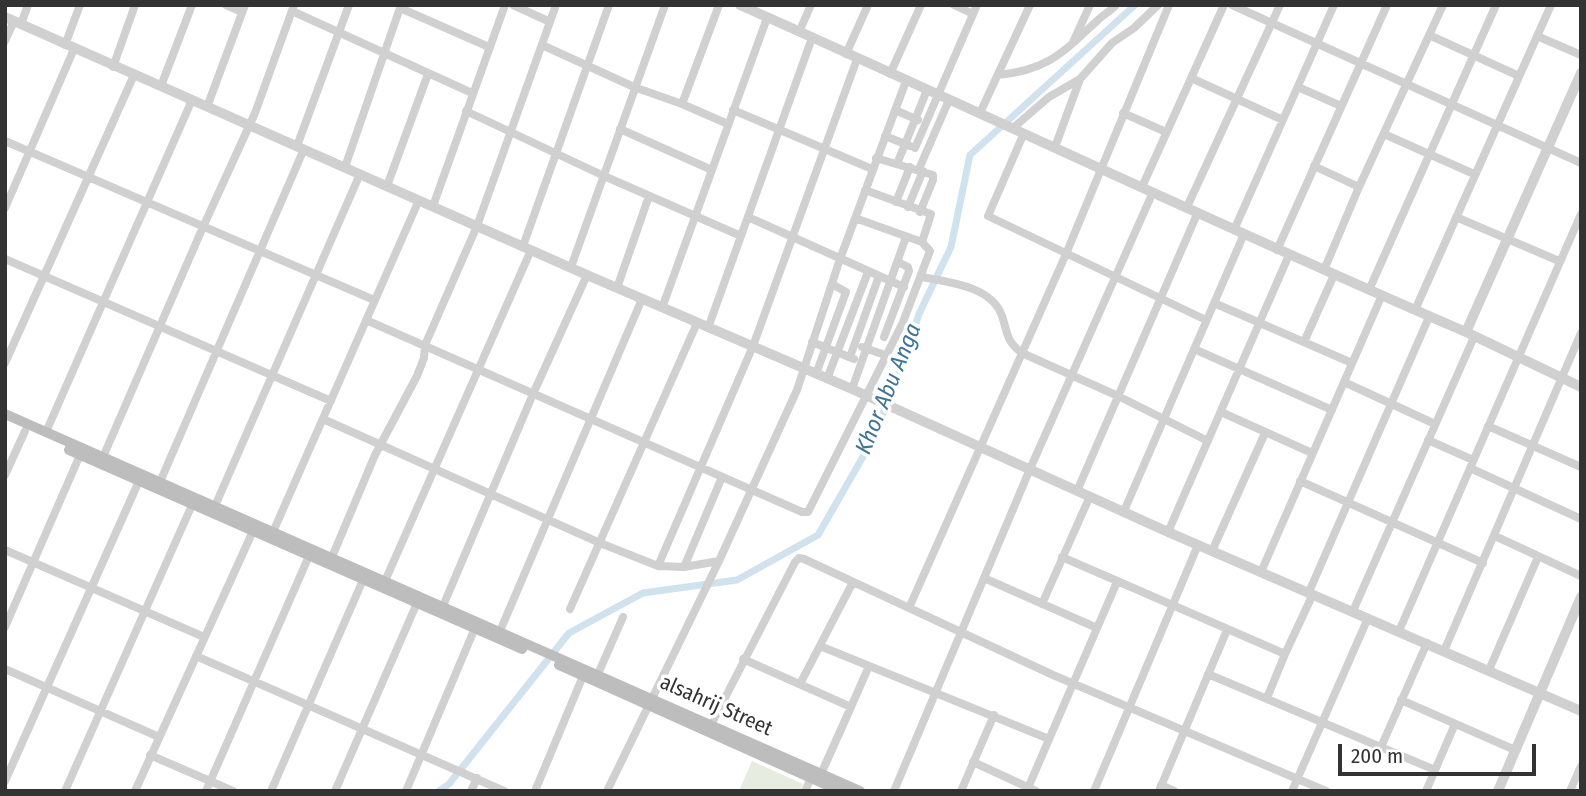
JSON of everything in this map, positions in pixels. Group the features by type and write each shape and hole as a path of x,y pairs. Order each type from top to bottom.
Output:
{"main road":[{"path":"5,414 500,631 555,659"},
{"path":"5,422 363,580 475,628 542,653"},
{"name":"alsahrij Street","path":"555,659 597,674 650,702 816,776 860,791"},
{"name":"alsahrij Street","path":"555,659 583,676 711,725 816,776 840,791"}],"street":[{"path":"5,41 14,21 28,5"},
{"path":"5,208 30,152 70,47 80,5"},
{"path":"113,66 135,5"},
{"path":"161,86 192,5"},
{"path":"207,107 243,9 226,5"},
{"path":"160,482 260,251 301,148 349,5"},
{"path":"433,206 505,5"},
{"path":"513,5 550,22"},
{"path":"332,557 381,444 417,376 424,358 425,345 477,226 556,5"},
{"path":"385,581 478,370 527,248 556,154 609,5"},
{"path":"571,267 665,5"},
{"path":"682,104 719,5"},
{"path":"740,5 757,9 767,18 1187,206 1581,387"},
{"path":"799,32 811,5"},
{"path":"846,54 868,5"},
{"path":"890,74 921,5"},
{"path":"897,164 915,118 932,92 975,9 954,5"},
{"path":"1072,46 1090,5"},
{"path":"998,75 1035,68 1072,46 1101,16 1116,5"},
{"path":"1005,124 1080,79 1112,43 1134,28 1158,5"},
{"path":"909,608 1066,254 1169,5"},
{"path":"1142,187 1224,5"},
{"path":"1232,5 1581,163"},
{"path":"1187,206 1280,5"},
{"path":"1124,511 1214,303 1283,120 1334,5"},
{"path":"1278,250 1387,5"},
{"path":"1324,270 1443,5"},
{"path":"1369,290 1496,5"},
{"path":"1415,310 1551,5"},
{"path":"345,167 401,6 489,47"},
{"path":"980,113 1028,6"},
{"path":"103,457 249,126 293,8 340,33 472,93"},
{"path":"662,308 767,18"},
{"path":"14,21 803,368 1168,532 1581,711"},
{"path":"1429,35 1519,76"},
{"path":"1537,36 1581,55"},
{"path":"708,328 812,38"},
{"path":"542,45 634,87 729,124"},
{"path":"658,566 752,346 857,59"},
{"path":"1353,611 1428,440 1507,238 1581,73"},
{"path":"387,186 428,74"},
{"path":"5,363 134,75"},
{"path":"1191,78 1283,120"},
{"path":"1055,147 1080,79"},
{"path":"607,791 719,561 797,390 839,259 906,81"},
{"path":"1298,87 1341,106"},
{"path":"915,148 925,123 932,92"},
{"path":"47,432 192,100"},
{"path":"896,202 903,183 917,169 926,153 949,100"},
{"path":"733,110 872,169"},
{"path":"895,110 937,127"},
{"path":"466,111 741,236"},
{"path":"1123,113 1166,132"},
{"path":"620,129 712,170"},
{"path":"1024,133 988,216 1206,320"},
{"path":"1384,134 1475,174"},
{"path":"885,136 926,153"},
{"path":"5,141 374,300"},
{"path":"876,158 917,169 933,177 920,212"},
{"path":"1314,166 1359,187"},
{"path":"908,207 916,188 917,169"},
{"path":"215,506 360,174"},
{"path":"903,183 928,193"},
{"path":"865,190 931,214 922,242"},
{"path":"894,791 1030,469 1153,192"},
{"path":"617,288 649,196"},
{"path":"273,532 419,200"},
{"path":"1077,491 1198,212"},
{"path":"748,217 904,286"},
{"path":"1456,217 1559,261"},
{"path":"366,320 700,468 807,512 886,355 922,276 930,251 922,242 855,218"},
{"path":"1399,631 1559,261 1580,219"},
{"path":"852,390 906,237"},
{"path":"1168,532 1289,255"},
{"path":"5,259 331,401"},
{"path":"884,337 909,269 898,262"},
{"path":"827,379 868,272"},
{"path":"443,606 587,275"},
{"path":"1304,342 1334,275"},
{"path":"850,358 879,276"},
{"path":"922,276 972,289 992,300 1002,315 1010,342 1022,353 1118,396 1208,441"},
{"path":"816,374 844,298 845,290 832,284"},
{"path":"1261,572 1381,295"},
{"path":"844,298 869,301 883,307 908,308"},
{"path":"500,631 642,299"},
{"path":"1214,303 1352,363"},
{"path":"840,308 864,317"},
{"path":"822,312 893,340"},
{"path":"1267,698 1348,502 1429,317"},
{"path":"570,609 697,323"},
{"path":"1444,651 1516,489 1560,377 1581,332"},
{"path":"843,339 886,355"},
{"path":"812,342 862,362"},
{"path":"1194,349 1332,410"},
{"path":"1343,382 1434,424"},
{"path":"1221,412 1312,453"},
{"path":"323,419 600,543 658,566 684,567 719,561"},
{"path":"1488,426 1580,465"},
{"path":"5,475 25,431"},
{"path":"1212,551 1265,433"},
{"path":"1428,440 1516,489 1581,519"},
{"path":"5,627 80,455"},
{"path":"684,567 722,477"},
{"path":"5,781 139,481"},
{"path":"1300,481 1483,563"},
{"path":"1042,604 1090,496"},
{"path":"65,791 192,505"},
{"path":"135,791 253,531"},
{"path":"1494,536 1581,576"},
{"path":"1094,791 1198,545"},
{"path":"5,550 204,637"},
{"path":"206,791 309,556"},
{"path":"1489,670 1538,557"},
{"path":"711,725 743,659 799,558 1130,709 1326,791"},
{"path":"1062,558 1285,654"},
{"path":"984,578 1097,628"},
{"path":"271,791 363,580"},
{"path":"800,684 853,582"},
{"path":"973,762 1032,789 1049,740 1117,582"},
{"path":"1498,791 1578,611 1581,597"},
{"path":"335,791 417,603"},
{"path":"597,674 623,618"},
{"path":"1292,791 1368,618"},
{"path":"406,791 475,628"},
{"path":"1174,791 1160,788 1227,630"},
{"path":"1381,747 1427,643"},
{"path":"820,646 994,715 1049,740"},
{"path":"196,656 504,791"},
{"path":"743,659 851,707"},
{"path":"805,791 816,776 869,666"},
{"path":"5,669 159,737"},
{"path":"1208,674 1435,770"},
{"path":"535,791 583,676"},
{"path":"1401,700 1515,750"},
{"path":"961,791 994,715"},
{"path":"1426,791 1455,724"},
{"path":"150,755 233,791"},
{"path":"1570,791 1581,766"},
{"path":"471,791 477,778"}],"shaded area":[{"path":"752,761 803,784 800,791 739,791"}],"waterway":[{"name":"Khor Abu Anga","path":"439,791 449,784 569,633 643,593 737,580 818,535 872,441 903,364 919,314 951,247 970,155 1135,5"}]}
